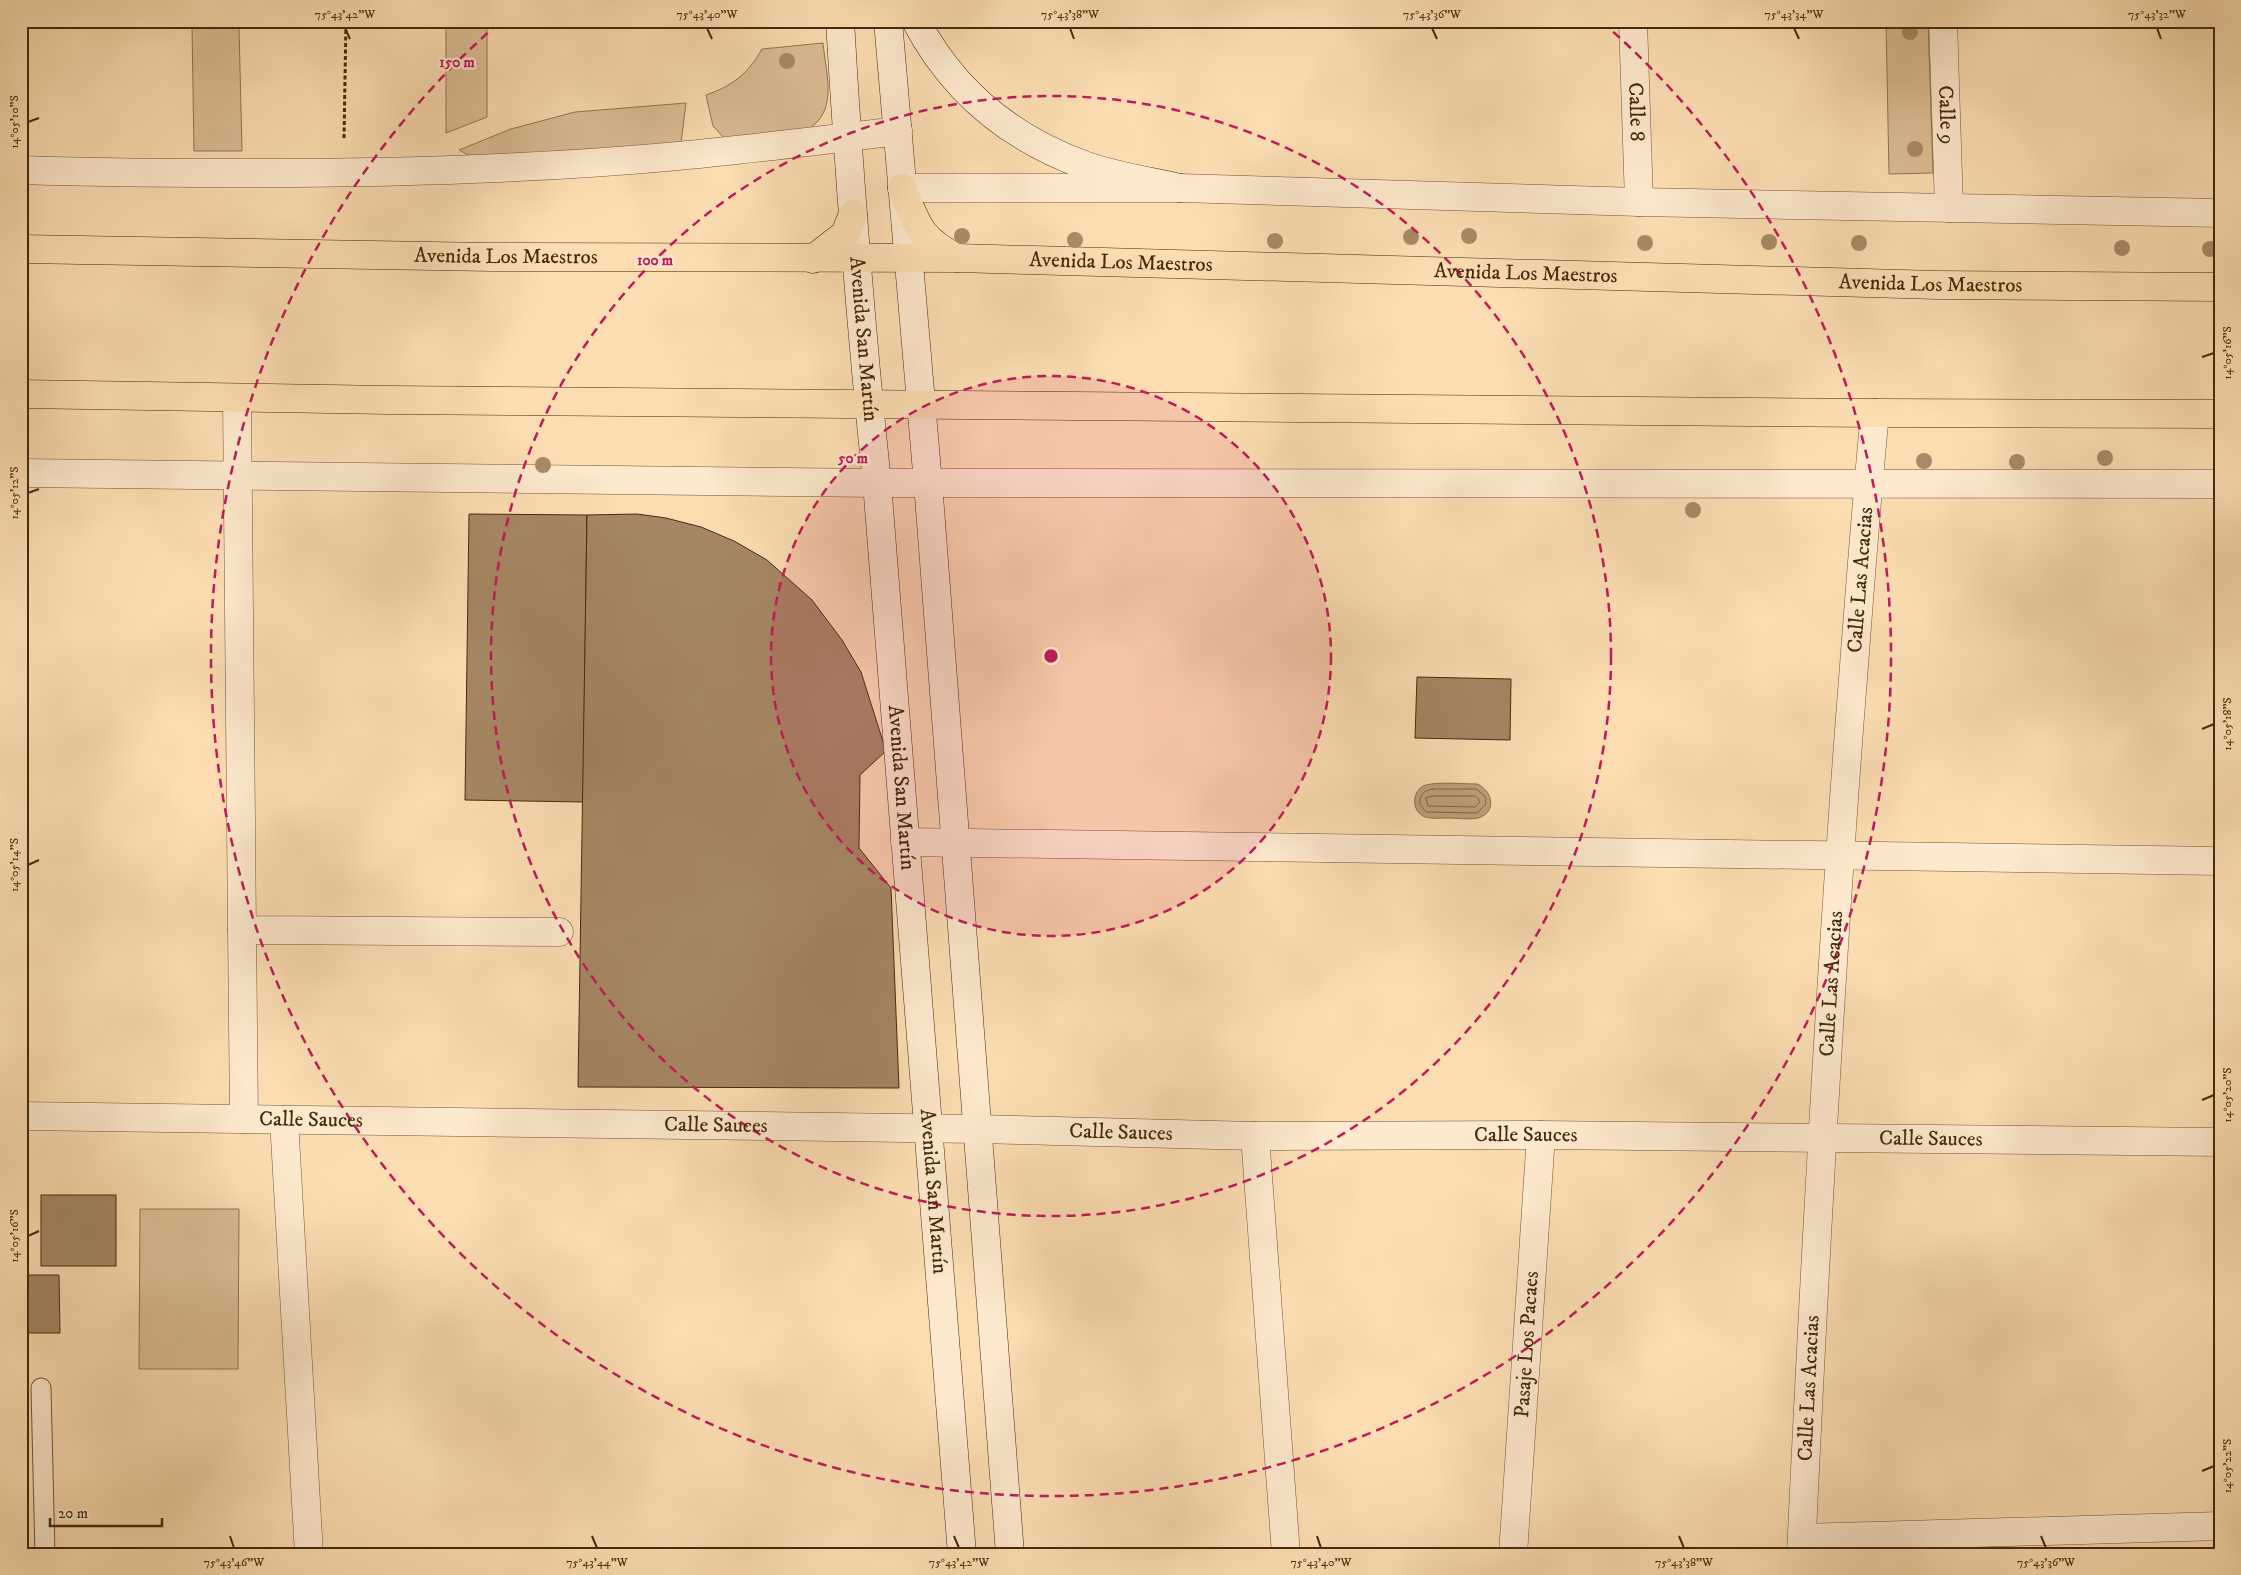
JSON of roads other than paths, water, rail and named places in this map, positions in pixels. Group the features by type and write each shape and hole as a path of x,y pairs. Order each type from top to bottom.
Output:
{"highway":[{"path":"902,188 921,232 937,248 957,258"},
{"path":"813,259 844,234 853,214"},
{"name":"Avenida Los Maestros","path":"21,249 70,248 252,254 813,259 957,258 1938,285 2220,287"},
{"path":"21,394 237,399 1875,413 2220,414"}],"street":[{"name":"Avenida San Martín","path":"840,21 847,139 869,403 878,483 904,842 962,1554"},
{"path":"888,21 919,404 928,483 954,843 1010,1554"},
{"path":"916,21 935,56 956,80 987,110 1014,130 1050,151 1085,165 1180,188"},
{"name":"Calle 8","path":"1633,21 1639,202"},
{"name":"Calle 9","path":"1943,21 1949,208"},
{"path":"21,170 342,173 494,168 676,156 847,139 898,131"},
{"path":"902,188 1180,188 1639,202 2220,213"},
{"path":"237,399 244,1119"},
{"name":"Calle Las Acacias","path":"1801,1546 1821,1137 1839,857 1875,413"},
{"path":"21,473 878,483 1868,482 2220,484"},
{"path":"904,842 1839,857 2220,861"},
{"path":"242,930 559,932"},
{"name":"Calle Sauces","path":"21,1116 976,1129 1255,1136 1541,1135 2220,1142"},
{"path":"284,1120 309,1554"},
{"name":"Pasaje Los Pacaes","path":"1513,1554 1541,1135"},
{"path":"1255,1136 1286,1554"},
{"path":"1801,1546 2220,1526"}],"lane":[{"path":"41,1388 45,1554"}],"water":[{"path":"1428,784 1477,784 1486,791 1491,801 1488,811 1478,818 1428,818 1421,815 1415,807 1416,793"}]}
